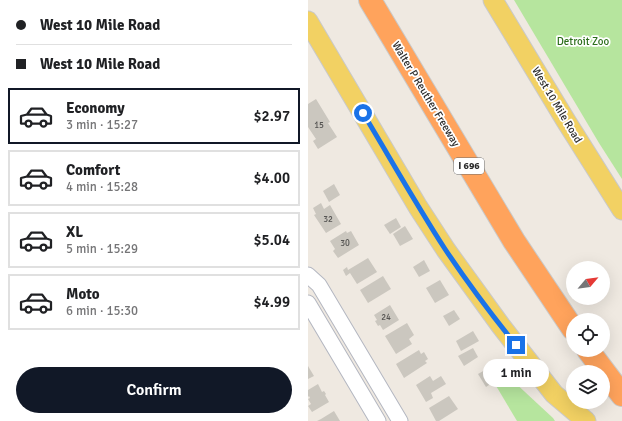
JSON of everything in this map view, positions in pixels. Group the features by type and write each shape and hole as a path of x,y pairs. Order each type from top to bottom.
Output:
{"highway":[{"name":"Walter P Reuther Freeway","path":"370,0 507,229 566,319"},
{"path":"593,357 622,394"}],"main road":[{"name":"West 10 Mile Road","path":"493,0 622,210"},
{"path":"308,21 418,207 450,256 496,320 554,394 586,421"}],"street":[{"path":"308,275 319,284 400,421"},
{"path":"308,303 378,421"},
{"path":"343,362 359,353"}],"green space":[{"name":"Detroit Zoo","path":"514,0 622,0 622,179 599,143"},
{"path":"499,368 555,421 517,421 489,374"}],"building":[{"path":"316,99 337,137 318,149 313,141 316,139 308,127 308,104"},
{"path":"334,184 340,195 329,202 323,191"},
{"path":"321,203 324,209 330,205 341,224 326,233 314,215 316,214 313,208"},
{"path":"396,218 401,227 390,234 384,225"},
{"path":"405,226 413,239 400,246 393,234"},
{"path":"346,231 347,233 351,231 359,245 338,258 333,251 335,249 330,241"},
{"path":"368,258 377,272 357,284 350,273 346,276 343,270 347,267 348,270"},
{"path":"424,260 430,271 419,277 413,267"},
{"path":"383,276 391,289 368,303 360,290"},
{"path":"440,280 449,295 435,303 426,288"},
{"path":"390,305 399,320 383,330 375,321 377,320 374,315"},
{"path":"454,310 460,319 449,326 443,316"},
{"path":"407,323 414,335 409,339 412,344 396,354 385,336"},
{"path":"473,331 479,341 461,351 456,341"},
{"path":"473,348 478,357 464,366 458,356"},
{"path":"419,350 421,354 424,352 428,359 425,361 427,363 404,378 396,364"},
{"path":"308,366 314,376 308,379"},
{"path":"485,370 492,383 486,387 478,374"},
{"path":"430,376 433,381 441,376 446,384 431,393 433,398 426,402 416,385"},
{"path":"318,384 322,392 324,391 326,394 325,395 329,402 312,412 308,406 311,404 308,399 310,398 309,396 308,397 308,390"},
{"path":"449,396 458,409 439,421 436,421 429,408"},
{"path":"334,411 340,421 317,421 321,419"}],"route":[{"path":"363,113 418,207 446,250 516,345"}]}
